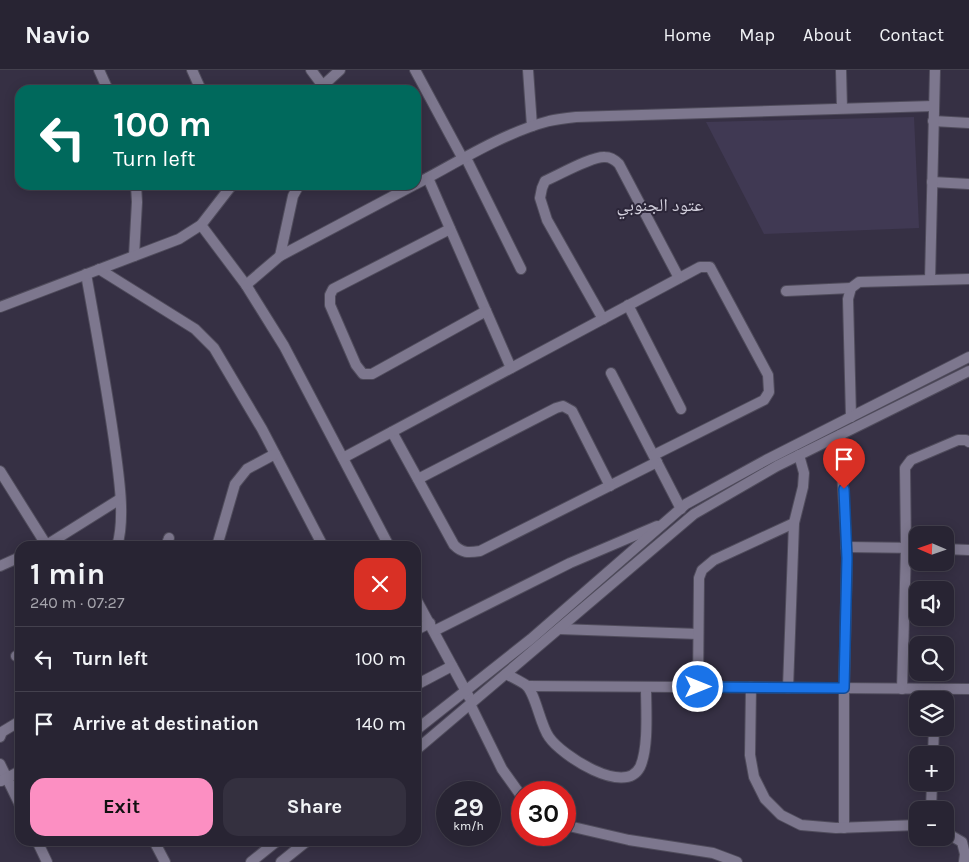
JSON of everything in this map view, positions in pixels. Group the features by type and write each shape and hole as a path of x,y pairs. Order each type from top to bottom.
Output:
{"street":[{"path":"99,70 106,85"},
{"path":"192,70 199,85"},
{"path":"312,70 319,85"},
{"path":"323,85 340,70"},
{"path":"415,70 465,159 521,269"},
{"path":"528,70 532,126"},
{"path":"841,70 842,108"},
{"path":"930,280 935,70"},
{"path":"421,181 504,138 532,126 576,117 933,106"},
{"path":"933,122 969,123"},
{"path":"603,319 547,220 540,198 546,181 593,159 604,157 614,159 619,164 679,278"},
{"path":"428,178 511,368"},
{"path":"932,182 969,184"},
{"path":"134,256 136,190"},
{"path":"0,307 178,239 201,225 228,190"},
{"path":"280,256 293,196 296,190"},
{"path":"246,285 280,256 404,190"},
{"path":"201,225 246,285 284,346 386,541"},
{"path":"450,229 333,289 330,295 330,305 356,365 363,374 372,374 486,311"},
{"path":"343,458 700,267 710,267 768,375 769,392 764,400 610,486 480,551 461,551 454,544 392,432"},
{"path":"99,269 195,329 214,348 262,430 320,541"},
{"path":"86,274 103,364 117,464 122,523 118,541"},
{"path":"786,291 851,288 859,282 969,279"},
{"path":"851,288 848,299 851,417"},
{"path":"628,305 680,408"},
{"path":"421,726 531,639 686,504 768,458 969,357"},
{"path":"421,746 694,514 799,455 969,371"},
{"path":"611,374 681,509"},
{"path":"418,479 563,406 572,411 610,486"},
{"path":"840,435 846,546 844,828"},
{"path":"902,689 906,548 905,468 910,460 958,440 969,442"},
{"path":"219,541 236,484 247,469 275,454"},
{"path":"788,688 794,523 803,487 804,473 799,455"},
{"path":"0,470 43,541"},
{"path":"54,541 120,499"},
{"path":"421,629 432,627 570,563 666,522"},
{"path":"698,687 699,578 702,570 714,560 794,523"},
{"path":"846,546 906,548"},
{"path":"954,549 969,550"},
{"path":"0,566 15,559"},
{"path":"421,607 466,691 502,769 511,782"},
{"path":"559,629 698,634"},
{"path":"421,682 452,666"},
{"path":"506,674 527,686 969,689"},
{"path":"527,686 549,738 578,763 597,772 619,777 632,775 639,768 645,750 646,687"},
{"path":"751,688 750,754 754,777 765,799 781,815 801,825 844,828 909,825"},
{"path":"0,737 2,732 15,724"},
{"path":"0,764 3,780 15,798"},
{"path":"3,780 15,774"},
{"path":"576,828 629,840 713,853 737,862"},
{"path":"954,837 962,842 965,854 964,862"},
{"path":"39,846 47,862"},
{"path":"157,846 165,862"},
{"path":"251,862 271,846"},
{"path":"280,862 301,846"}],"shaded area":[{"path":"914,117 919,228 764,234 706,122"}],"district":[{"name":"عتود الجنوبي","path":"660,205"}],"route":[{"path":"698,687 844,688 847,558 844,489"}]}
